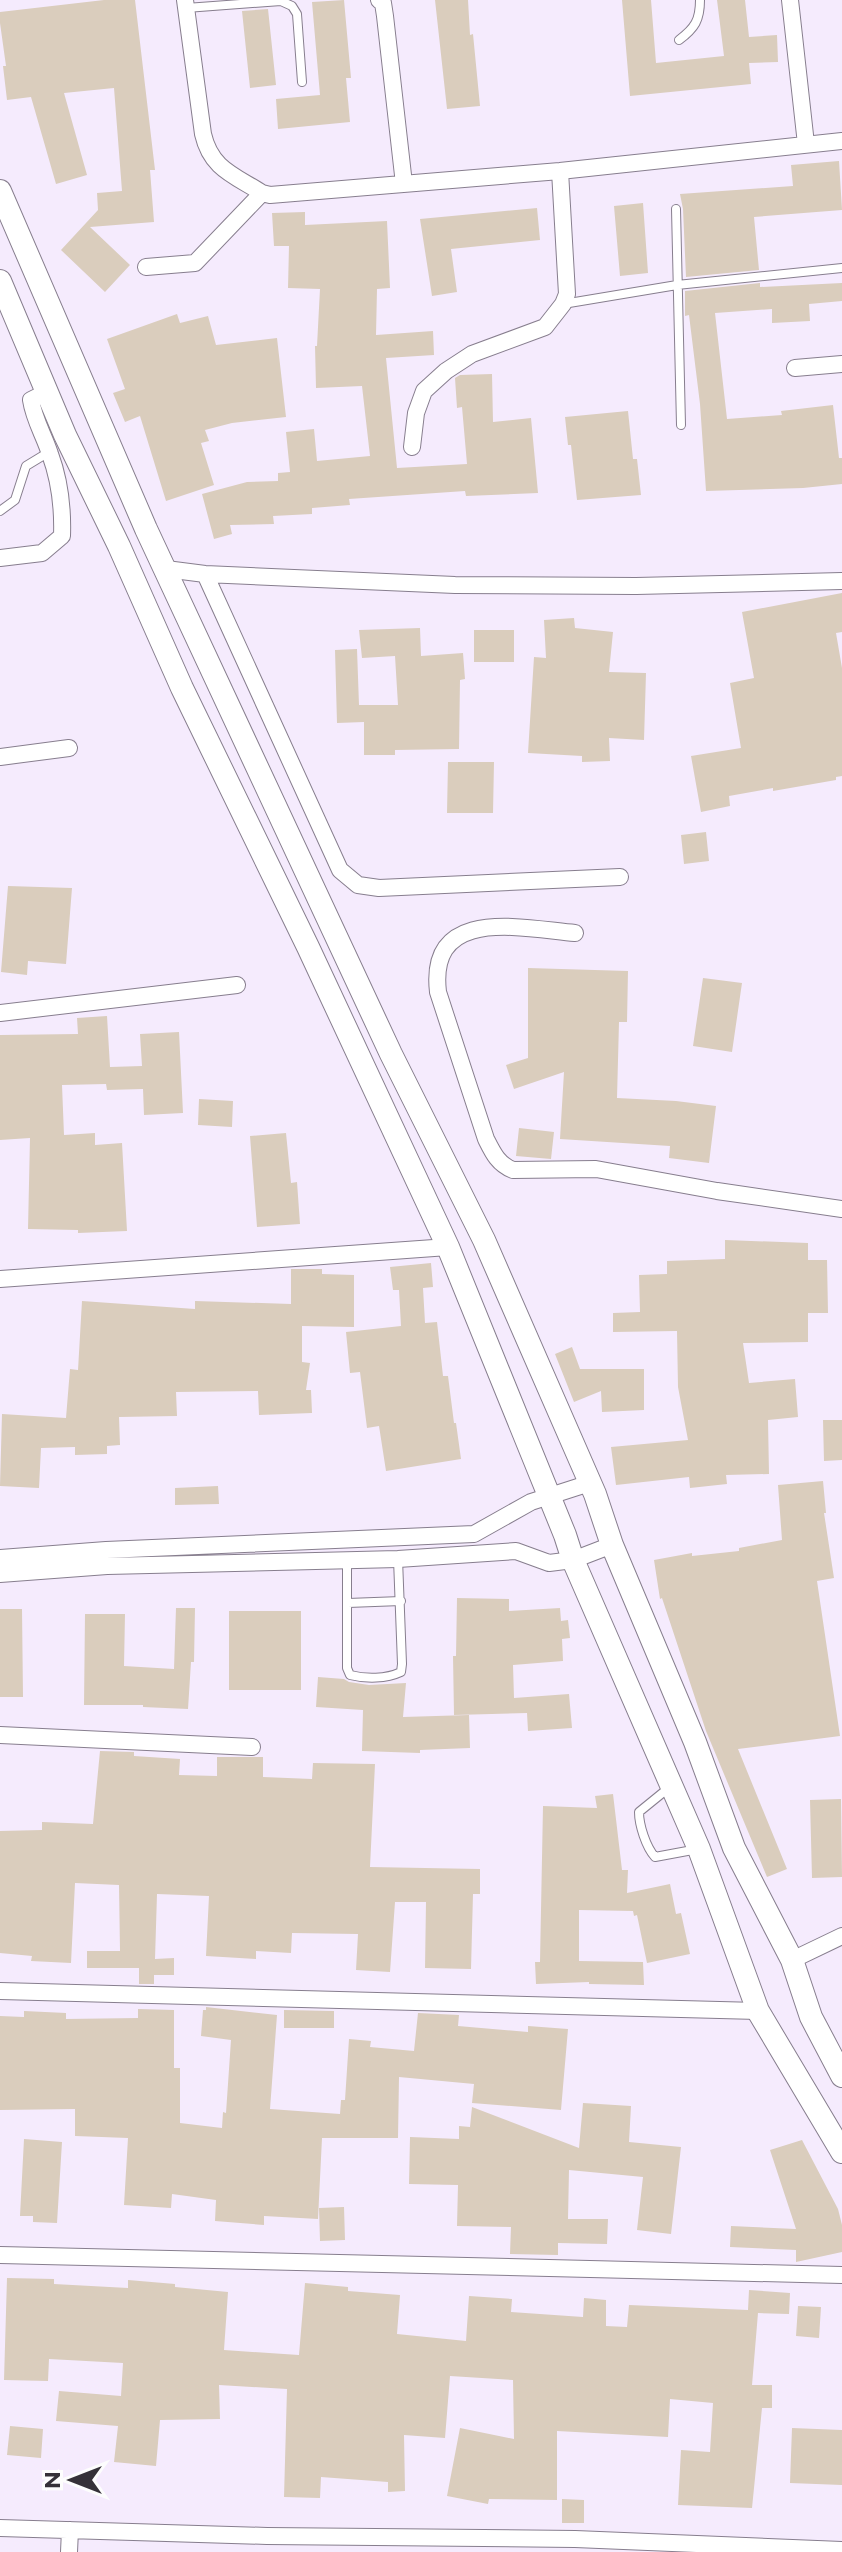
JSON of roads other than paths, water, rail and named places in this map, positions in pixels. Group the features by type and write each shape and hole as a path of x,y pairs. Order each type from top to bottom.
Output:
{"main road":[{"path":"0,191 80,381 166,569 385,1041 484,1240 590,1483 612,1545 695,1742 734,1848 792,1960 811,2017 842,2076"},
{"path":"0,281 47,392 182,688 308,947 448,1247 573,1560 699,1849 758,2011 842,2152"}],"street":[{"path":"379,0 383,3 385,16 404,184"},
{"path":"790,0 806,144"},
{"path":"186,4 207,152 219,165 270,195 560,171 842,141"},
{"path":"412,447 416,413 424,391 446,371 472,354 545,327 563,304 567,294 560,171"},
{"path":"146,267 195,263 262,193"},
{"path":"795,368 842,364"},
{"path":"0,558 42,553 62,536 63,509 50,451 34,417 31,400 47,392"},
{"path":"166,569 205,574 470,585 636,586 842,581"},
{"path":"205,574 340,870 358,885 379,888 620,877"},
{"path":"0,757 69,748"},
{"path":"575,933 484,927 460,933 443,951 436,972 438,992 495,1158 513,1170 596,1169 842,1209"},
{"path":"0,1013 237,985"},
{"path":"0,1279 448,1247"},
{"path":"0,1558 474,1534 548,1495 590,1483"},
{"path":"298,1542 298,1561"},
{"path":"0,1574 107,1566 398,1559 516,1551 549,1563 573,1560 612,1545"},
{"path":"0,1735 252,1747"},
{"path":"792,1960 842,1936"},
{"path":"0,1991 758,2011"},
{"path":"0,2255 842,2275"},
{"path":"0,2528 575,2546 842,2550"},
{"path":"69,2552 70,2530"}],"lane":[{"path":"679,40 694,29 700,14 700,0"},
{"path":"186,4 281,1 292,6 297,14 302,82"},
{"path":"676,209 681,425"},
{"path":"563,304 677,285 842,268"},
{"path":"0,511 15,500 26,466 50,451"},
{"path":"347,1560 347,1668 350,1675 392,1677 401,1672 402,1664 398,1559"},
{"path":"348,1603 401,1601"},
{"path":"672,1786 639,1812 650,1852 655,1857 664,1857 699,1849"}]}
